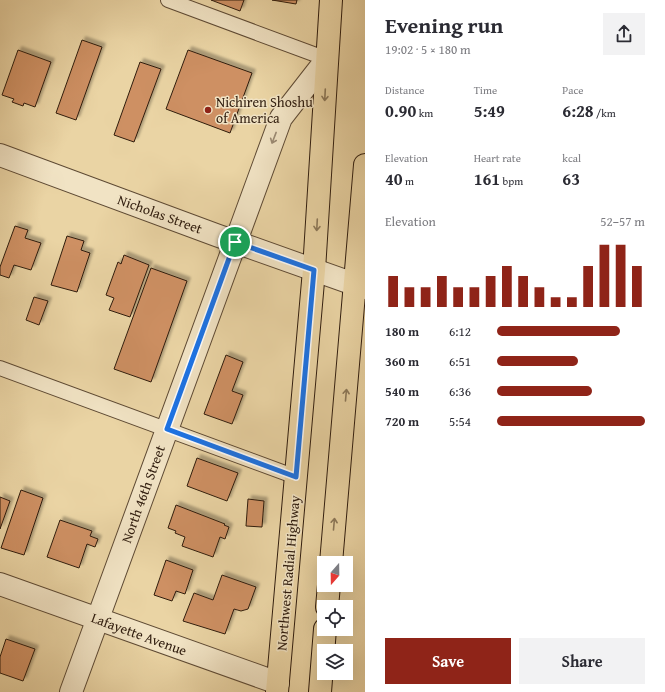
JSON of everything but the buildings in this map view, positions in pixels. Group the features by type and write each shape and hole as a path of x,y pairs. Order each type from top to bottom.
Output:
{"main road":[{"name":"Northwest Radial Highway","path":"278,688 314,270 331,0"},
{"path":"332,556 360,286 365,165"},
{"path":"320,692 324,636"}],"street":[{"name":"North 46th Street","path":"72,692 281,118 327,59"},
{"name":"Nicholas Street","path":"0,155 235,242 360,286"},
{"name":"Lafayette Avenue","path":"0,584 98,619 278,688"}],"lane":[{"path":"168,0 327,59"},
{"path":"0,368 296,477"}],"place":[{"name":"Nichiren Shoshu of America","path":"208,110"}],"route":[{"path":"235,242 314,270 296,477 167,429 235,242"}]}
